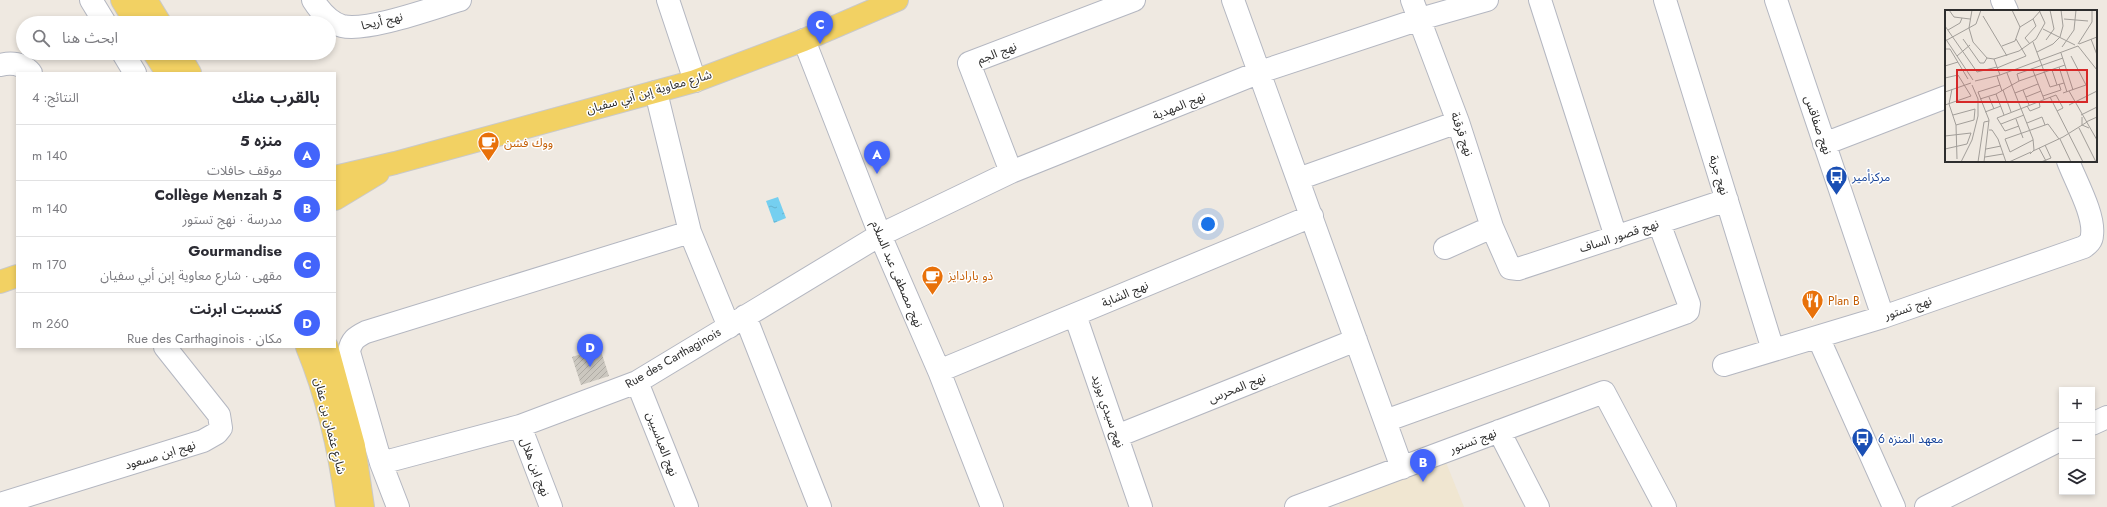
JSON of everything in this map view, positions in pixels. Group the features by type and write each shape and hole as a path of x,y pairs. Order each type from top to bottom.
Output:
{"main road":[{"path":"122,0 132,16"},
{"path":"146,0 156,16"},
{"name":"شارع معاوية إبن أبي سفيان","path":"336,177 395,163 694,81 804,40 897,0"},
{"path":"158,60 165,72"},
{"path":"182,60 189,72"},
{"name":"شارع معاوية إبن أبي سفيان","path":"336,198 395,163"},
{"path":"0,282 16,276"},
{"name":"شارع عثمان بن عفان","path":"307,348 317,370 338,449 347,507"},
{"name":"شارع عثمان بن عفان","path":"327,348 354,446 363,507"}],"street":[{"path":"92,0 101,16"},
{"name":"نهج أريحا","path":"313,0 327,16"},
{"name":"نهج أريحا","path":"336,23 342,26 355,27 384,22 460,0"},
{"path":"668,0 694,81"},
{"name":"نهج الجم","path":"1011,172 969,63 1134,0"},
{"path":"1233,0 1402,468"},
{"name":"نهج المهدية","path":"880,234 1011,172 1416,10 1488,0"},
{"path":"1540,0 1616,237"},
{"name":"نهج جربة","path":"1665,0 1773,350"},
{"name":"نهج صفاقس","path":"1776,0 1883,317"},
{"path":"2002,0 2007,10"},
{"name":"نهج قرقنة","path":"1416,10 1458,122 1492,227 1510,268"},
{"name":"نهج مصطفى عبد السلام","path":"804,40 880,234 939,372 992,507"},
{"path":"127,60 134,72"},
{"path":"0,65 13,63 24,67 30,72"},
{"path":"656,92 690,232 737,321 820,507"},
{"path":"1824,144 1945,97"},
{"path":"1298,179 1458,122"},
{"name":"نهج تستور","path":"1724,365 1883,317 2089,243 2092,236 2092,229 2088,213 2068,162"},
{"name":"نهج قصور الساف","path":"1510,268 1518,269 1727,200"},
{"name":"نهج الشابة","path":"939,372 1312,216"},
{"path":"1384,421 1686,313 1688,311 1689,304 1659,222"},
{"path":"1445,248 1492,227"},
{"path":"398,507 381,463 349,352 351,343 356,337 366,332 690,232"},
{"name":"Rue des Carthaginois","path":"381,463 520,426 637,382 880,234"},
{"name":"نهج سيدي بوزيد","path":"1075,315 1141,507"},
{"path":"1818,337 1894,507"},
{"name":"نهج المحرس","path":"1117,436 1356,340"},
{"name":"نهج ابن مسعود","path":"0,504 203,441 217,433 221,428 219,415 166,348"},
{"name":"نهج العباسيين","path":"637,382 687,507"},
{"name":"نهج تستور","path":"1296,507 1327,502 1402,468 1604,392 1665,507"},
{"path":"2094,423 2107,417"},
{"name":"نهج ابن هلال","path":"520,426 551,507"},
{"path":"1499,431 1538,507"},
{"path":"1926,507 2059,440"}],"shaded area":[{"path":"1445,460 1464,507 1340,507 1339,504"}],"water":[{"path":"778,197 786,218 774,223 766,201"}],"building":[{"path":"600,348 609,376 581,385 572,357"}],"place":[{"name":"Gourmandise","path":"820,44"},
{"name":"ووك فشن","path":"489,162"},
{"name":"منزه 5","path":"877,174"},
{"name":"مركزأمير","path":"1837,196"},
{"name":"ذو بارادايز","path":"933,296"},
{"name":"Plan B","path":"1812,320"},
{"name":"كنسبت ابرنت","path":"590,367"},
{"name":"معهد المنزه 6","path":"1862,458"},
{"name":"Collège Menzah 5","path":"1423,482"}]}
